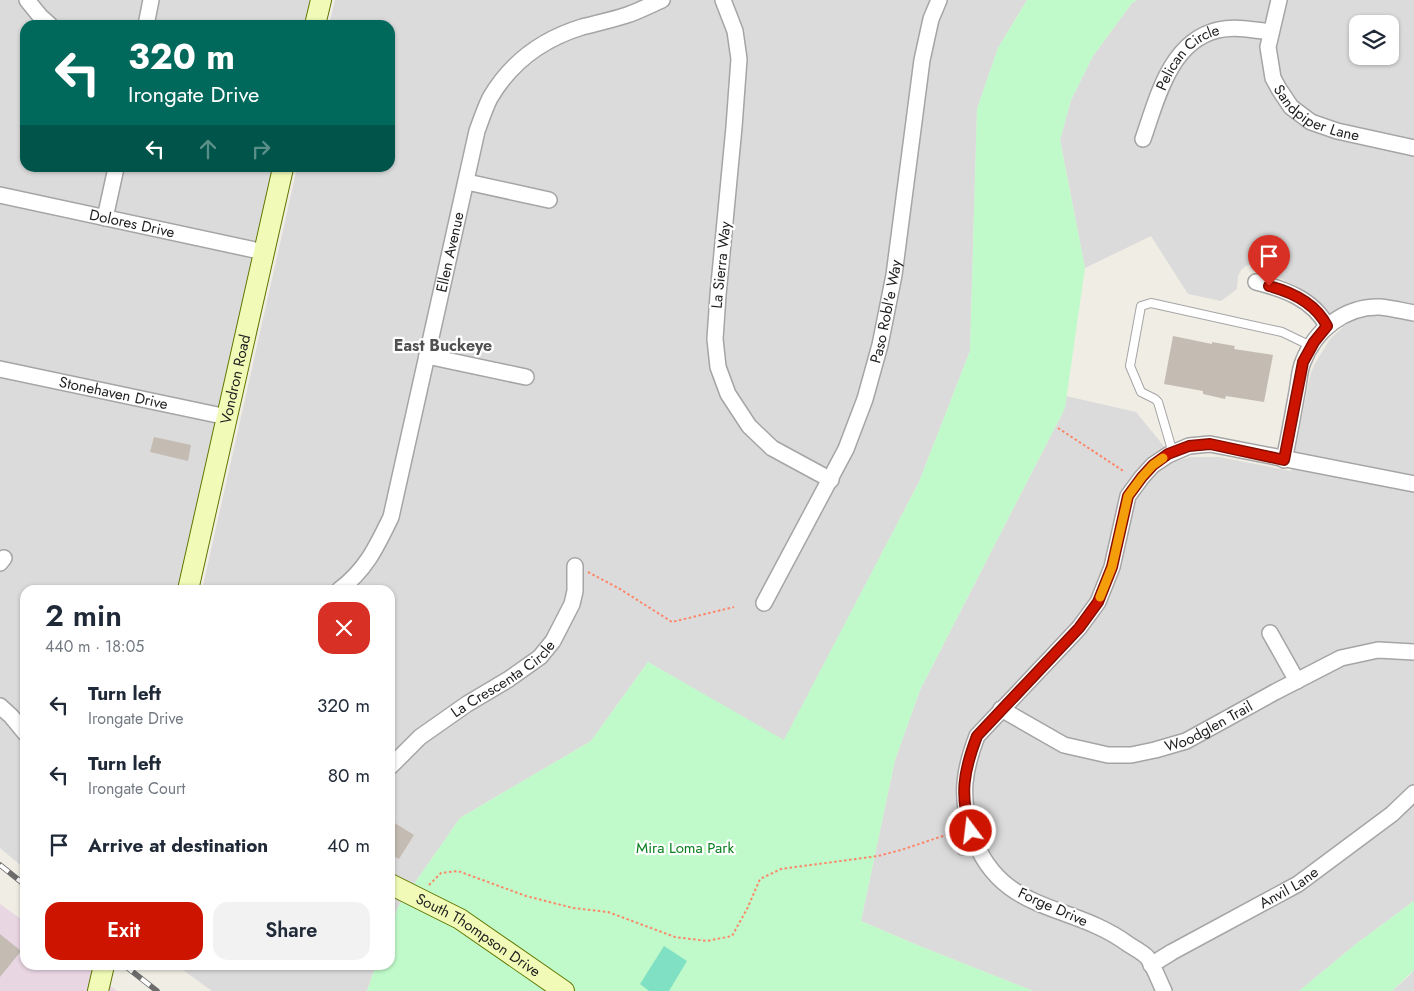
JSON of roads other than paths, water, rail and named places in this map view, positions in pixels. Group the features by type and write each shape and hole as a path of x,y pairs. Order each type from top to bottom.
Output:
{"street":[{"path":"27,0 44,20"},
{"path":"147,20 151,0"},
{"path":"316,20 321,0"},
{"name":"Ellen Avenue","path":"345,585 359,572 372,556 391,517 477,131 485,109 504,78 530,52 557,36 626,15 662,0"},
{"name":"La Sierra Way","path":"723,0 734,31 739,59 716,313 715,339 718,367 728,394 749,426 772,448 831,480"},
{"name":"Paso Robl'e Way","path":"764,603 846,449 862,408 880,346 894,275 922,60 930,19 939,0"},
{"name":"Sandpiper Lane","path":"1279,0 1268,47 1273,78 1278,89 1298,113 1311,122 1337,131 1414,148"},
{"name":"Pelican Circle","path":"1143,139 1163,83 1176,59 1186,48 1207,34 1217,30 1228,28 1271,32"},
{"path":"105,218 115,172"},
{"name":"Vondron Road","path":"189,585 282,172"},
{"path":"467,182 550,200"},
{"name":"Dolores Drive","path":"0,195 264,252"},
{"path":"1256,282 1282,289 1298,296 1319,314 1327,326"},
{"path":"1284,460 1303,362 1311,346 1327,326 1347,314 1363,309 1379,307 1414,313"},
{"path":"427,356 526,377"},
{"name":"Stonehaven Drive","path":"0,369 227,417"},
{"name":"Forge Drive","path":"1164,991 1147,957 1104,929 1027,899 1013,890 969,847 964,802 964,779 969,756 977,736 1079,628 1098,602 1112,567 1128,496 1153,465 1168,454 1189,446 1210,444 1414,484"},
{"name":"La Crescenta Circle","path":"395,762 420,737 540,657 554,641 572,604 575,566"},
{"path":"1270,633 1297,681"},
{"name":"Woodglen Trail","path":"1001,709 1064,745 1108,755 1131,755 1186,741 1342,658 1378,650 1414,652"},
{"path":"0,706 20,728"},
{"name":"Anvil Lane","path":"1151,965 1298,884 1392,814 1414,793"},
{"name":"South Thompson Drive","path":"395,886 460,919 564,991"},
{"path":"98,991 103,970"}],"lane":[{"path":"1173,453 1158,402 1141,392 1130,366 1141,306 1151,303 1282,332 1311,346"}],"railway":[{"path":"0,865 20,881"},
{"path":"130,970 157,991"}],"district":[{"name":"East Buckeye","path":"443,345"}],"park label":[{"name":"Mira Loma Park","path":"685,848"}]}
